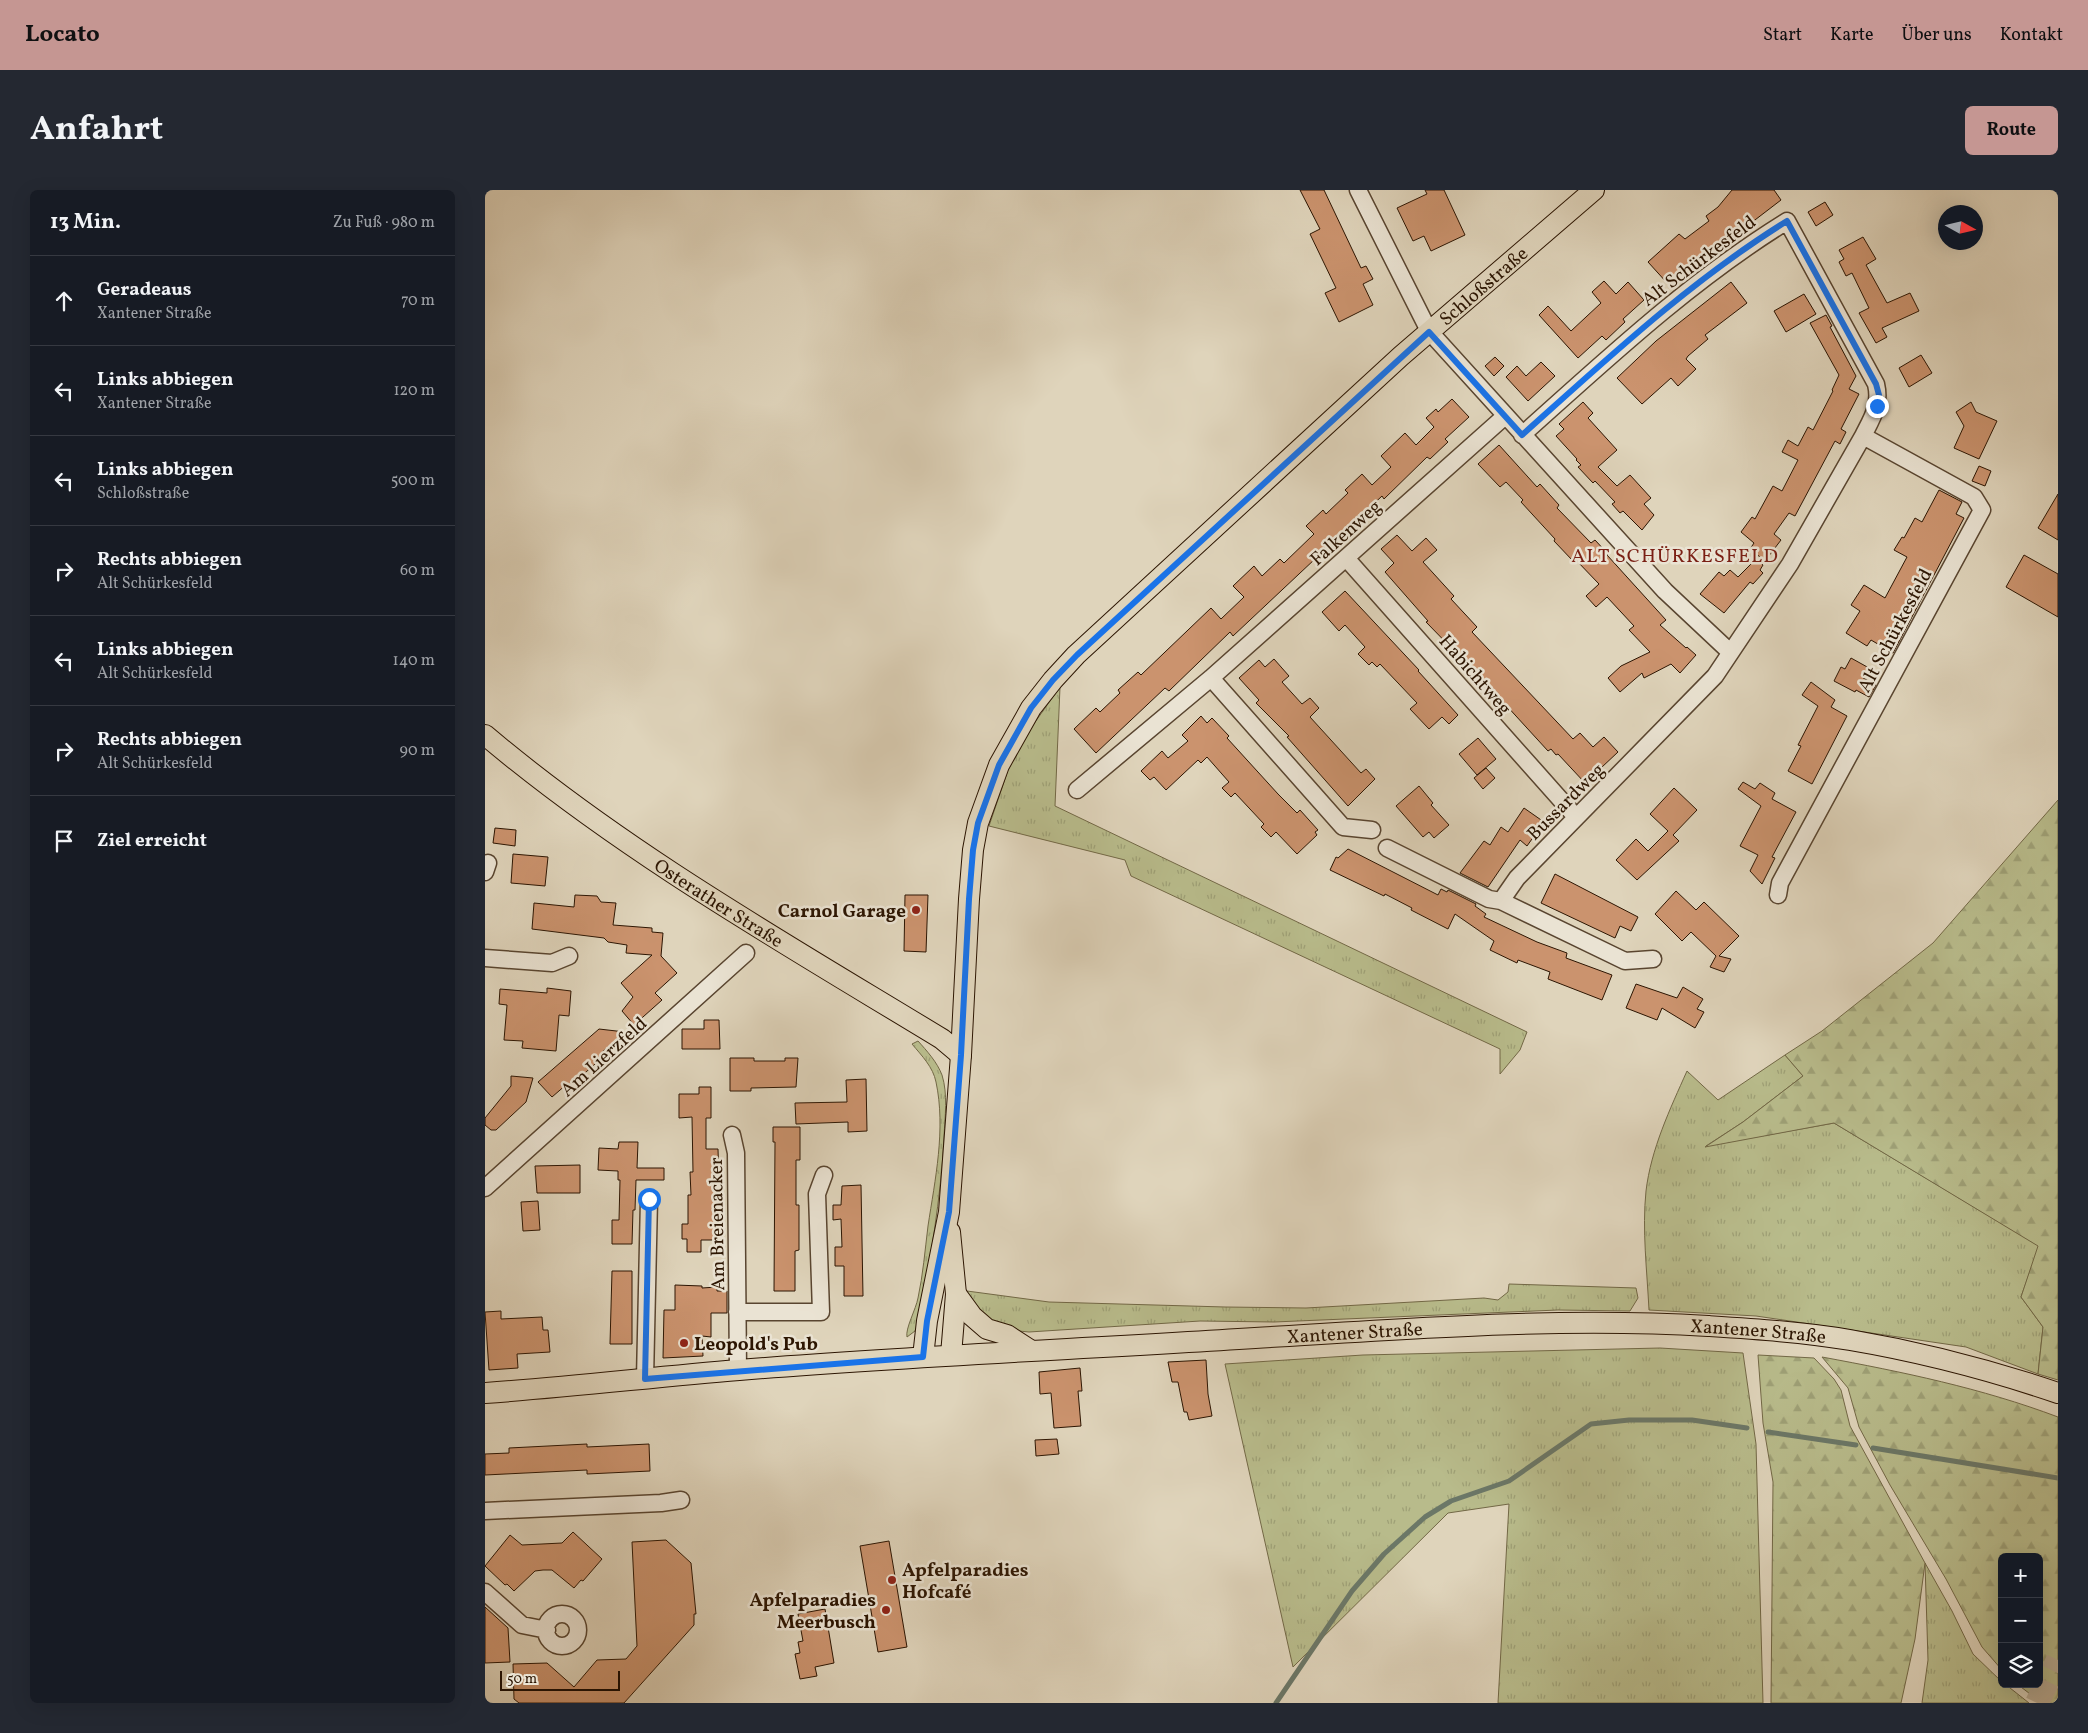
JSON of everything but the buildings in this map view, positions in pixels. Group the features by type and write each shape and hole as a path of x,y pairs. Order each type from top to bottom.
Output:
{"main road":[{"name":"Schloßstraße","path":"923,1357 928,1312 949,1212 961,1055 973,850 978,823 999,765 1031,708 1053,680 1077,655 1429,332 1593,190"},
{"name":"Osterather Straße","path":"485,735 531,773 638,851 763,931 942,1040 961,1055"},
{"name":"Schloßstraße","path":"949,1212 956,1294 951,1355"},
{"path":"956,1294 972,1316 987,1329 1007,1335 1031,1350"},
{"name":"Xantener Straße","path":"485,1393 738,1370 951,1355 1461,1325 1557,1322 1646,1323 1751,1329 1849,1340 1968,1365 2058,1394"}],"street":[{"path":"1358,190 1429,332 1665,591 1730,652"},
{"name":"Alt Schürkesfeld","path":"1522,435 1654,317 1744,248 1787,221 1876,384 1879,395 1877,406 1863,436 1790,564 1715,676 1661,733"},
{"name":"Falkenweg","path":"1077,790 1211,678 1505,417"},
{"name":"Alt Schürkesfeld","path":"1778,894 1780,883 1981,510 1974,497 1863,436"},
{"name":"Habichtweg","path":"1346,558 1576,817"},
{"path":"1211,678 1343,827 1372,830"},
{"name":"Bussardweg","path":"1501,901 1517,878 1661,733"},
{"path":"1387,848 1489,899 1501,901 1625,960 1653,959"},
{"name":"Am Lierzfeld","path":"485,1188 747,953"},
{"path":"485,958 552,963 569,956"},
{"name":"Am Breienacker","path":"731,1135 736,1153 738,1370"},
{"name":"Am Breienacker","path":"737,1312 821,1312 817,1194 825,1176"},
{"path":"645,1379 649,1199"},
{"path":"485,1511 661,1503 681,1500"},
{"path":"485,1592 522,1625 547,1630"}],"green space":[{"path":"1060,687 1055,806 1527,1032 1520,1050 1500,1074 1500,1049 1131,876 1125,860 989,826 1008,770 1028,732"},
{"path":"2058,800 2058,1380 2038,1374 2043,1327 2021,1297 2038,1246 1834,1123 1705,1147 1743,1122 1803,1076 1785,1055 1822,1031 1933,943"},
{"path":"918,1041 940,1070 946,1098 943,1160 935,1229 919,1322 915,1331 907,1337 917,1303 921,1280 940,1136 939,1100 935,1077 930,1067 912,1044"},
{"path":"1785,1055 1803,1076 1743,1122 1706,1146 1834,1123 2039,1246 2021,1297 2043,1327 2038,1374 1966,1347 1756,1316 1649,1310 1645,1235 1646,1191 1657,1145 1687,1071 1718,1100"},
{"path":"1509,1284 1636,1288 1638,1298 1630,1311 1558,1310 1274,1322 1200,1321 1029,1332 1005,1329 993,1323 977,1308 967,1291 1049,1302 1306,1308 1484,1298 1498,1300 1508,1292"},
{"path":"1660,1348 1743,1353 1756,1444 1763,1703 1498,1703 1509,1504 1448,1513 1293,1667 1225,1364 1363,1355"},
{"path":"1758,1355 1814,1358 1834,1379 1841,1390 1850,1426 1925,1563 1915,1639 1901,1703 1771,1703 1773,1482 1763,1423"},
{"path":"1822,1357 1971,1389 2058,1417 2058,1703 2042,1703 2022,1688 2043,1688 2043,1553 1998,1553 1998,1665 1982,1647 1946,1579 1890,1485 1859,1427 1848,1388"},
{"path":"1925,1563 1973,1654 1998,1678 1998,1688 2010,1688 2029,1703 1922,1703 1928,1660"}],"waterway":[{"path":"1276,1703 1352,1591 1384,1554 1425,1517 1451,1501 1509,1481 1591,1424 1629,1420 1692,1420 1747,1428"},
{"path":"1768,1432 1856,1445"},
{"path":"1873,1448 2058,1478"}],"tunnel":[{"path":"2037,1703 2058,1660"}],"place":[{"name":"Carnol Garage","path":"916,910"},
{"name":"Leopold's Pub","path":"684,1343"},
{"name":"Apfelparadies Hofcafé","path":"892,1580"},
{"name":"Apfelparadies Meerbusch","path":"886,1610"}],"district":[{"name":"ALT SCHÜRKESFELD","path":"1675,555"}],"route":[{"path":"649,1199 645,1379 738,1370 923,1357 927,1321 949,1212 961,1055 964,968 973,850 978,823 999,765 1031,708 1053,680 1077,655 1429,332 1522,435 1654,317 1744,248 1787,221 1876,384 1879,395 1877,406"}]}
